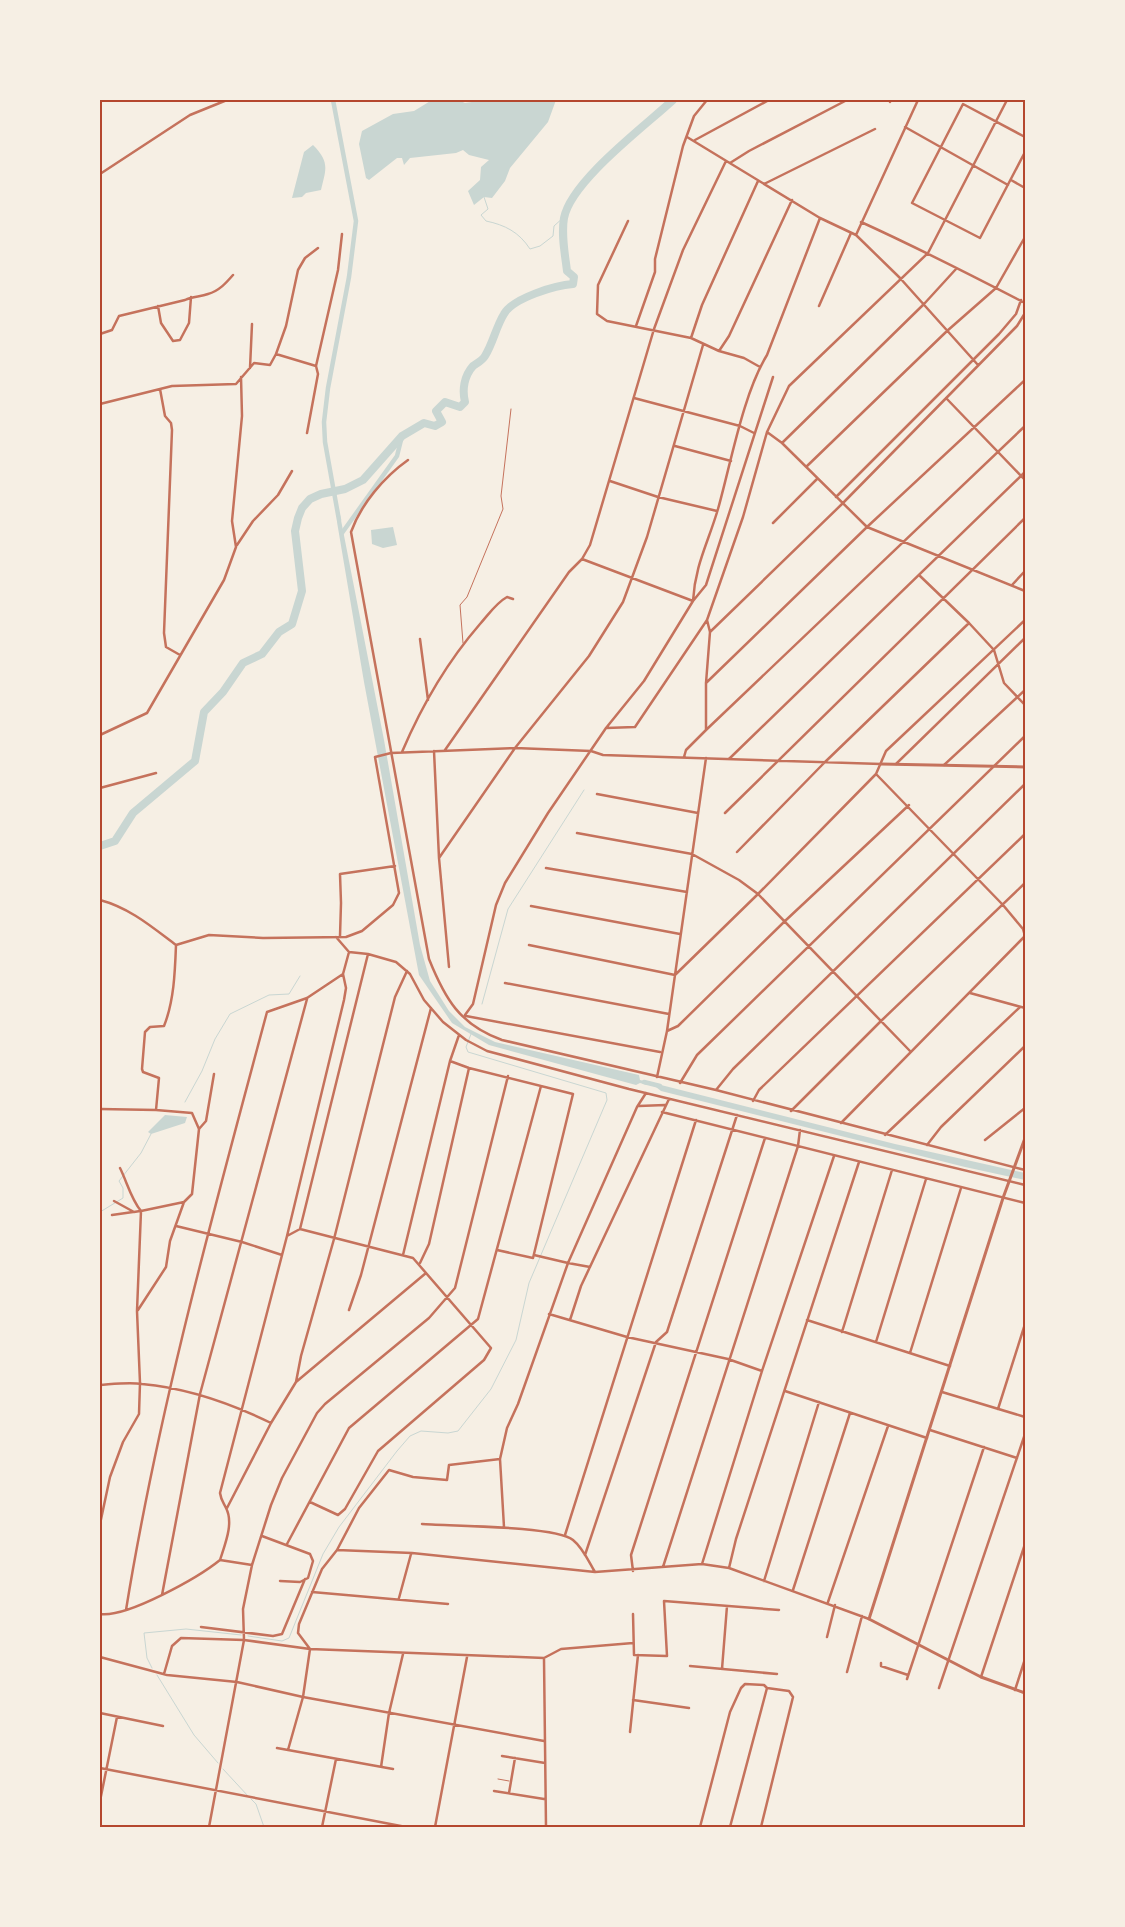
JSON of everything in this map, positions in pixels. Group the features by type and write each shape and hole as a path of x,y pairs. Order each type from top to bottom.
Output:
{"street":[{"path":"100,174 190,115 227,100"},
{"path":"636,326 655,272 655,259 683,146 694,116 707,100"},
{"path":"695,140 769,100"},
{"path":"730,163 749,151 847,100"},
{"path":"856,235 918,100"},
{"path":"606,728 635,727 707,620 743,517 767,432 790,386 928,253 946,221 1006,100"},
{"path":"1025,137 963,104 912,203 980,238 1025,152"},
{"path":"905,126 1008,184"},
{"path":"764,184 875,129"},
{"path":"687,137 695,140 820,218 856,235 900,278 978,365"},
{"path":"445,750 569,572 582,558 590,545 654,329 683,250 726,160"},
{"path":"1011,180 1025,188"},
{"path":"691,338 702,305 758,181"},
{"path":"720,351 729,336 792,200"},
{"path":"693,601 694,577 717,511 740,426 760,367 767,355 820,218"},
{"path":"628,221 598,285 597,314 607,321 691,338 703,345 744,358 760,367"},
{"path":"861,222 928,253 1025,303"},
{"path":"819,306 851,233"},
{"path":"307,433 318,374 316,366 338,270 342,234"},
{"path":"806,467 947,330 996,288 1025,238"},
{"path":"100,404 188,384 236,384 254,364 270,365 286,326 298,270 305,258 318,248"},
{"path":"782,443 924,304 956,269"},
{"path":"100,334 112,330 119,316 191,297 207,295 221,288 233,275"},
{"path":"158,306 161,323 173,341 180,340 189,323 191,297"},
{"path":"836,498 999,334 1016,314 1020,300"},
{"path":"710,632 842,504 1017,326 1025,313"},
{"path":"250,369 252,324"},
{"path":"439,858 516,748 566,687 607,630 624,602 647,537 686,410 703,345"},
{"path":"276,354 316,366"},
{"path":"464,1016 473,1004 496,905 505,882 548,813 606,728 644,681 693,601 706,585 772,377"},
{"path":"236,547 232,521 242,416 241,378"},
{"path":"706,683 867,527 1025,380"},
{"path":"160,389 165,416 171,423 172,430 164,633 166,647 180,655"},
{"path":"634,398 686,410 740,426 754,433"},
{"path":"946,398 1025,480"},
{"path":"684,757 686,750 706,730 901,542 1025,426"},
{"path":"767,432 782,443 867,527 1025,591"},
{"path":"674,446 731,461"},
{"path":"408,460 388,474 354,522 350,532 429,959 448,1002 474,1028 502,1040 716,1090 752,1101 1025,1170"},
{"path":"100,735 147,713 224,580 236,547 253,522 278,495 292,471"},
{"path":"729,759 1025,472"},
{"path":"773,523 817,479"},
{"path":"610,481 658,497 717,511"},
{"path":"725,813 1025,518"},
{"path":"582,558 632,579 693,601"},
{"path":"1012,585 1025,572"},
{"path":"918,575 969,623 994,650 1004,683 1025,705"},
{"path":"402,752 428,700 463,644 498,602 507,597 513,599"},
{"path":"706,730 706,683 710,632 707,620"},
{"path":"675,975 876,774 886,750 1025,620"},
{"path":"737,852 824,763 969,623"},
{"path":"896,764 1025,638"},
{"path":"420,639 428,700"},
{"path":"944,765 1025,690"},
{"path":"680,1083 697,1054 1025,736"},
{"path":"176,945 209,935 263,938 346,937 362,931 393,905 399,893 375,757 391,753 516,748 591,751 602,755 824,763 1025,767"},
{"path":"434,751 439,858 449,967"},
{"path":"657,1077 675,975 706,758"},
{"path":"100,788 156,773"},
{"path":"841,1124 910,1051 1025,936 1023,929 1003,905 909,805 876,774"},
{"path":"716,1090 733,1069 1025,784"},
{"path":"597,794 698,813"},
{"path":"666,1031 678,1026 785,921 909,805"},
{"path":"578,833 692,854 739,880 758,894 910,1051"},
{"path":"752,1101 759,1090 980,880 1025,834"},
{"path":"340,936 342,903 340,874 395,866"},
{"path":"546,868 687,892"},
{"path":"791,1111 881,1021 1025,883"},
{"path":"100,900 126,909 176,945"},
{"path":"531,906 680,934"},
{"path":"335,936 348,952 368,954 396,962 407,971 431,1008 443,1022 487,1051 669,1099 1025,1185"},
{"path":"156,1110 158,1078 143,1072 142,1069 145,1032 150,1028 164,1026 174,981 176,945"},
{"path":"529,945 675,975"},
{"path":"100,1614 126,1610 162,1594 208,1570 220,1560 229,1528 226,1508 221,1502 220,1494 240,1408 287,1236 344,1000 346,988 344,974 348,952"},
{"path":"300,1229 368,954"},
{"path":"296,1382 306,1337 334,1239 395,997 407,971"},
{"path":"126,1610 138,1535 169,1388 207,1234 267,1012 307,998 344,974"},
{"path":"505,983 669,1014"},
{"path":"970,993 1025,1008"},
{"path":"162,1594 200,1394 307,998"},
{"path":"886,1135 1020,1007"},
{"path":"349,1310 361,1275 431,1008"},
{"path":"464,1016 660,1052"},
{"path":"403,1256 450,1061 460,1035"},
{"path":"927,1145 941,1127 1025,1046"},
{"path":"450,1061 469,1068 508,1076 573,1094 533,1258 497,1250"},
{"path":"419,1263 429,1244 469,1068"},
{"path":"199,1129 206,1121 214,1074"},
{"path":"209,1827 244,1640 243,1609 252,1565 282,1478 321,1408 429,1318 455,1288 508,1076"},
{"path":"287,1544 349,1428 478,1320 541,1086"},
{"path":"504,1527 500,1459 507,1428 521,1396 568,1263 637,1107 646,1093"},
{"path":"570,1320 581,1286 669,1099"},
{"path":"637,1107 649,1104 665,1105"},
{"path":"985,1140 1025,1108"},
{"path":"100,1109 192,1113 199,1129 192,1194 184,1202 170,1241 166,1267 137,1311"},
{"path":"662,1112 1025,1204"},
{"path":"585,1555 656,1342 667,1332 737,1115"},
{"path":"566,1535 696,1120"},
{"path":"663,1567 728,1359 798,1146 800,1130"},
{"path":"633,1571 631,1555 766,1138"},
{"path":"869,1619 1003,1198 1025,1140"},
{"path":"702,1564 762,1371 834,1156"},
{"path":"729,1568 736,1538 859,1162"},
{"path":"100,1524 110,1477 123,1442 138,1414 140,1383 137,1311 141,1211 134,1204 129,1185 120,1168"},
{"path":"842,1332 892,1170"},
{"path":"876,1342 926,1179"},
{"path":"910,1352 961,1188"},
{"path":"114,1201 134,1212"},
{"path":"112,1215 184,1202"},
{"path":"176,1226 242,1242 282,1255"},
{"path":"287,1236 300,1229 413,1258 491,1348 484,1360 378,1451 345,1509 338,1514 310,1502"},
{"path":"534,1255 590,1267"},
{"path":"226,1508 271,1423 296,1382 426,1272"},
{"path":"549,1314 627,1337 728,1359 762,1371"},
{"path":"808,1320 950,1366"},
{"path":"998,1410 1025,1324"},
{"path":"100,1385 140,1383 200,1394 240,1408 271,1423"},
{"path":"785,1391 927,1438"},
{"path":"942,1392 1025,1417"},
{"path":"764,1581 819,1402"},
{"path":"793,1590 850,1413"},
{"path":"828,1602 888,1426"},
{"path":"930,1430 1017,1458"},
{"path":"939,1688 1025,1434"},
{"path":"881,1663 880,1666 908,1677 984,1447"},
{"path":"288,1750 302,1697 310,1649 298,1633 322,1569 337,1550 360,1508 389,1470 413,1477 447,1480 449,1466 500,1459"},
{"path":"422,1524 504,1527 566,1535 574,1541 585,1555 595,1572"},
{"path":"201,1627 273,1636 282,1634 305,1579 311,1571 313,1561 310,1554 262,1536"},
{"path":"982,1677 1025,1544"},
{"path":"337,1550 412,1553 595,1572 633,1571 702,1564 729,1568 828,1602 862,1616 948,1661 1025,1694"},
{"path":"399,1598 412,1553"},
{"path":"220,1560 252,1565"},
{"path":"280,1581 300,1582 305,1579"},
{"path":"312,1592 399,1598 448,1604"},
{"path":"633,1614 634,1655 666,1656 664,1601 779,1610"},
{"path":"827,1637 835,1605"},
{"path":"722,1670 727,1606"},
{"path":"847,1672 862,1616"},
{"path":"164,1674 172,1646 181,1638 244,1640 310,1649 468,1657 544,1658 561,1649 634,1643"},
{"path":"380,1767 389,1713 403,1654"},
{"path":"630,1732 638,1655"},
{"path":"100,1657 164,1674 236,1682 302,1697 544,1741"},
{"path":"435,1827 468,1657"},
{"path":"544,1658 544,1800 546,1827"},
{"path":"1015,1690 1025,1659"},
{"path":"690,1666 777,1674"},
{"path":"700,1827 737,1696 745,1684 764,1684 767,1688 789,1691 793,1697 761,1827"},
{"path":"730,1827 767,1688"},
{"path":"633,1700 690,1708"},
{"path":"100,1713 164,1726"},
{"path":"100,1801 117,1716"},
{"path":"277,1748 393,1769"},
{"path":"502,1756 544,1763"},
{"path":"510,1794 515,1758"},
{"path":"322,1827 336,1759"},
{"path":"100,1768 406,1827"},
{"path":"494,1791 544,1800"}],"lane":[{"path":"463,644 460,605 467,597 503,509 501,496 512,409"},
{"path":"498,1779 511,1781"}],"shaded area":[{"path":"432,100 458,100 465,103 485,100 556,100 548,122 510,168 505,181 492,198 484,197 474,205 468,191 480,180 481,167 489,160 469,155 463,150 456,153 410,158 404,165 402,158 397,158 369,180 366,178 359,144 362,131 393,114 414,111"},
{"path":"313,145 322,156 325,166 321,190 306,193 302,197 292,198 304,152"},
{"path":"340,515 384,740 420,945 430,981 449,1011 465,1027 495,1042 639,1075 640,1080 648,1082 647,1085 640,1083 636,1085 489,1045 452,1023 419,975 364,682 337,522 337,516"},
{"path":"393,527 397,545 383,548 372,544 371,530"},
{"path":"657,1084 895,1144 1025,1173 1025,1180 965,1167 661,1091 656,1087"},
{"path":"165,1115 187,1117 185,1123 151,1134 148,1132"}],"waterway":[{"path":"333,100 356,221 349,277 328,388 324,422 325,442 339,520"},
{"path":"100,846 115,841 133,813 195,761 204,712 223,692 243,663 262,654 279,632 292,624 302,591 295,531 302,508 310,499 321,494 345,489 363,480 402,436 424,423 435,426 442,422 436,411 445,402 460,407 465,402 464,388 468,374 473,366 485,356 501,319 509,308 536,293 573,284 574,277 567,271 563,238 564,218 570,203 594,171 673,100"},
{"path":"484,197 488,209 481,215 486,221 511,230 530,249 540,246 553,236 554,226 564,217"},
{"path":"342,533 397,456 402,436"},
{"path":"482,1004 508,909 584,790"},
{"path":"185,1102 202,1071 215,1039 230,1014 269,995 289,994 300,976"},
{"path":"248,1636 282,1641 289,1638 323,1554 339,1527 397,1451 410,1436 421,1431 448,1433 458,1431 491,1389 516,1340 529,1283 607,1100 606,1093 468,1052 466,1047 471,1034"},
{"path":"644,1082 660,1086"},
{"path":"100,1212 123,1198 123,1188 119,1181 141,1153 151,1134"},
{"path":"152,1668 147,1658 144,1633 186,1629 241,1635"},
{"path":"157,1675 194,1735 218,1763"},
{"path":"223,1769 248,1796"},
{"path":"251,1799 256,1804 264,1827"}]}
